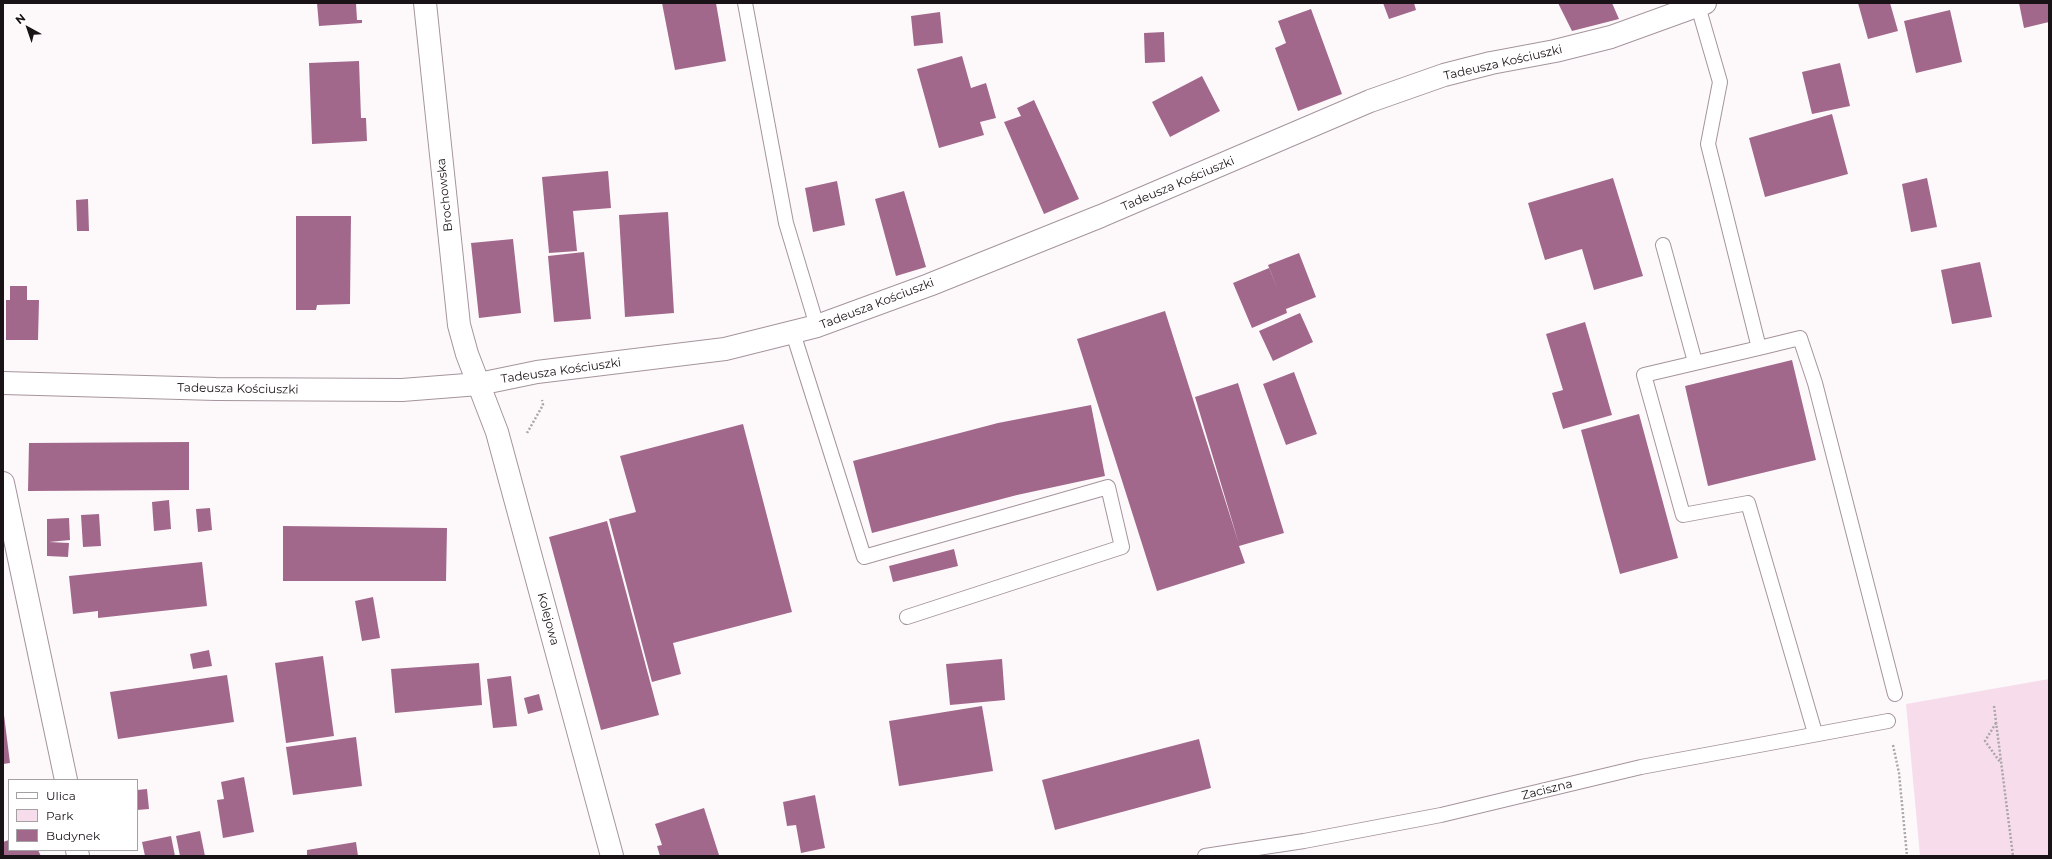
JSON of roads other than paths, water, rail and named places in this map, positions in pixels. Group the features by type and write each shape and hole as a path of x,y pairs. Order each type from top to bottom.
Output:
{"street":[{"name":"Brochowska","path":"424,3 459,325 467,354 479,384"},
{"name":"Tadeusza Kościuszki","path":"3,383 329,391 402,390 479,384 537,372 725,349 817,326 1101,216 1370,102 1444,75 1490,63 1555,51 1611,37 1702,4"},
{"name":"Kolejowa","path":"479,384 497,432 612,856"},
{"path":"3,483 66,779"}],"lane":[{"path":"745,3 786,223 817,326"},
{"path":"1702,4 1720,82 1708,144 1759,348"},
{"path":"1663,246 1695,362"},
{"path":"793,333 864,557 1108,487 1122,547 907,617"},
{"path":"1815,733 1748,503 1683,515 1644,374 1800,338 1815,383 1895,694"},
{"name":"Zaciszna","path":"1205,856 1304,841 1441,815 1642,767 1815,733 1888,721"}]}
